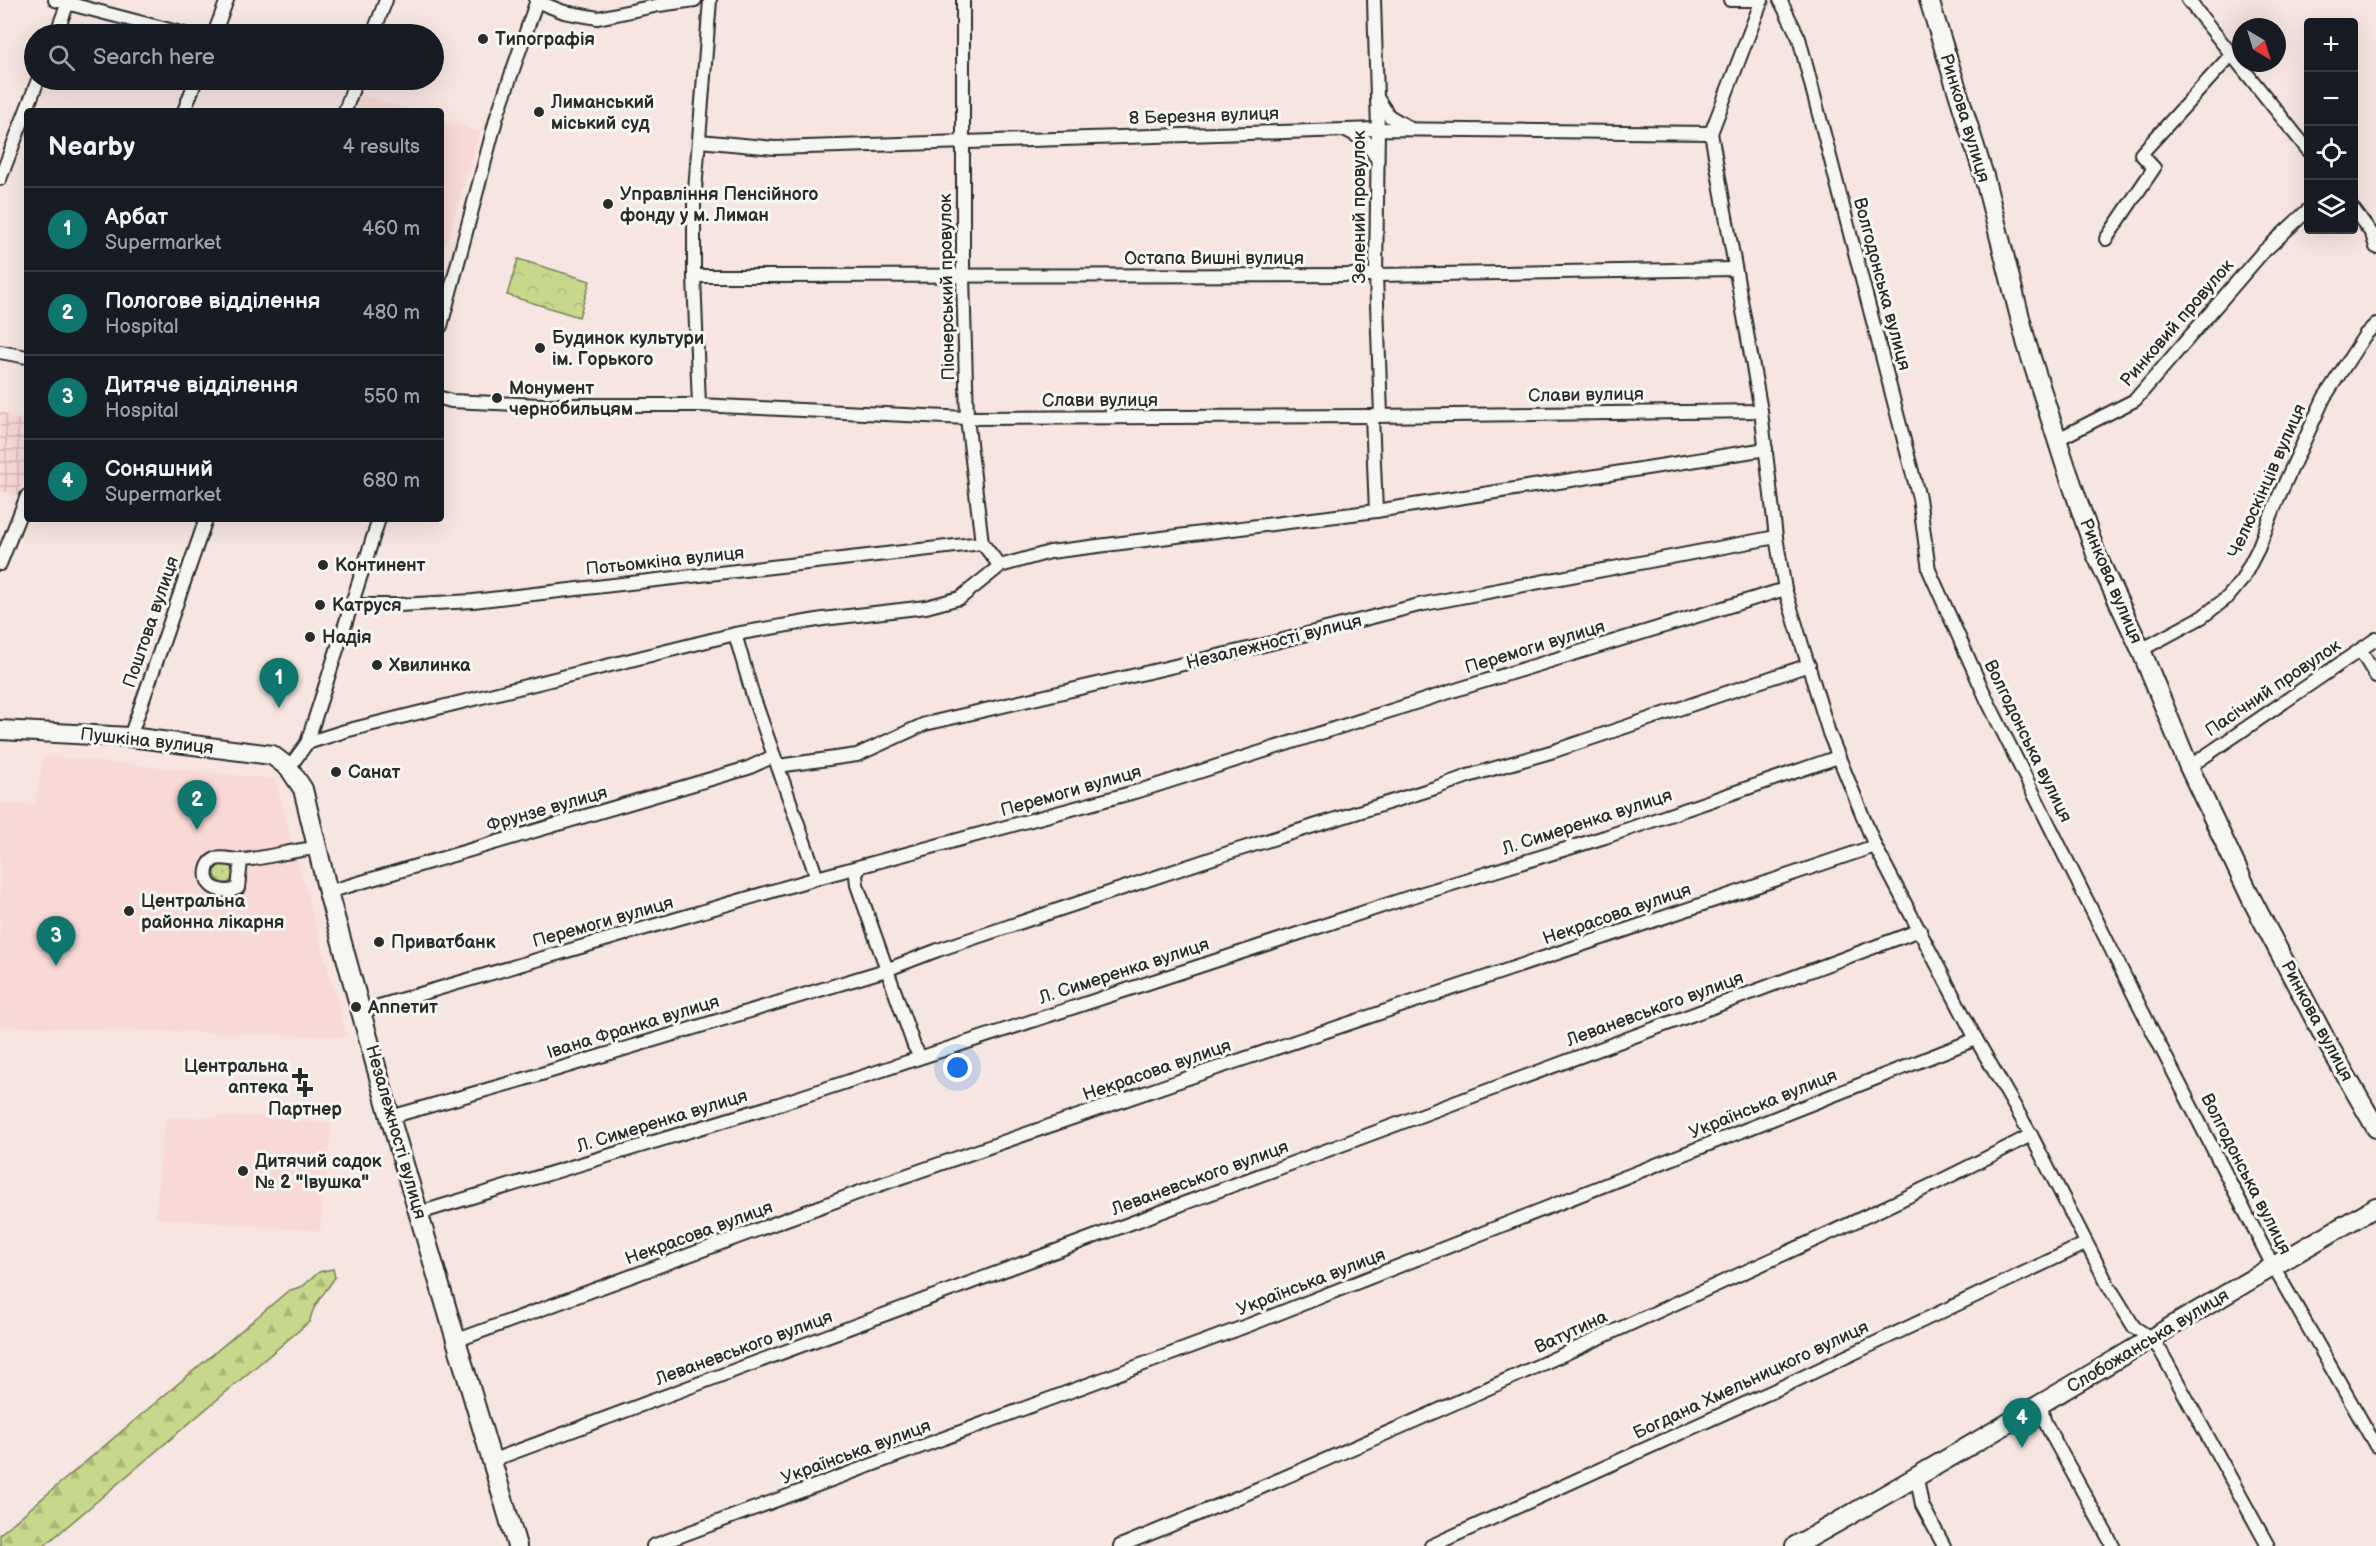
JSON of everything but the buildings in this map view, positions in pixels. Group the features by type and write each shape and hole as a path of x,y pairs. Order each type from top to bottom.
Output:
{"main road":[{"name":"Ринкова вулиця","path":"1929,0 1984,176 2028,345 2096,554 2141,650 2189,767 2253,902 2329,1046 2376,1128"},
{"name":"Пушкіна вулиця","path":"0,730 130,737 272,755 289,768"},
{"name":"Незалежності вулиця","path":"289,768 303,789 328,892 390,1117 517,1546"},
{"name":"Слобожанська вулиця","path":"1795,1546 1917,1478 2150,1338 2376,1207"}],"street":[{"path":"218,24 227,0"},
{"path":"377,24 386,0"},
{"path":"444,315 497,116 536,0 564,12 598,18 695,0"},
{"path":"699,405 694,276 694,203 710,0"},
{"name":"Піонерський провулок","path":"963,0 963,277 967,418 982,543"},
{"name":"Зелений провулок","path":"1374,0 1377,95 1376,511"},
{"path":"1730,0 1762,0 1710,133 1761,411 1776,537 1785,589 1838,757 1875,846 1976,1039 2031,1135 2085,1244 2134,1328 2150,1338 2160,1350 2268,1546"},
{"name":"Волгодонська вулиця","path":"1780,0 1799,38 1919,498 1929,570 1987,700 2139,1005 2273,1266 2376,1446"},
{"path":"2106,239 2154,168 2141,154 2232,54 2188,0"},
{"path":"58,24 64,2 147,24"},
{"path":"2246,72 2304,145"},
{"path":"27,108 34,90"},
{"path":"185,108 192,90"},
{"path":"346,108 352,90"},
{"path":"1377,95 1389,116 1415,129"},
{"path":"0,178 24,116"},
{"path":"1344,129 1366,141 1374,152 1377,164"},
{"name":"8 Березня вулиця","path":"699,141 774,148 1344,129 1710,133"},
{"name":"Ринковий провулок","path":"2058,439 2135,400 2261,254 2304,214"},
{"path":"2358,215 2372,234 2376,247"},
{"name":"Остапа Вишні вулиця","path":"694,276 1376,275 1735,269"},
{"name":"Челюскінців вулиця","path":"2141,650 2202,617 2228,597 2242,580 2258,549 2278,498 2324,398 2365,335 2376,324"},
{"path":"0,352 24,356"},
{"name":"Слави вулиця","path":"444,399 541,405 699,405 967,418 1761,411"},
{"path":"307,743 735,634 823,619 926,608 960,598 1000,566 1050,552 1376,511 1766,448"},
{"path":"0,564 24,504"},
{"name":"Поштова вулиця","path":"130,737 205,522"},
{"path":"289,768 307,743 378,522"},
{"name":"Незалежності вулиця","path":"776,761 857,755 925,724 1240,651 1419,605 1776,537"},
{"path":"982,543 1000,566"},
{"name":"Потьомкіна вулиця","path":"351,605 473,601 982,543"},
{"name":"Перемоги вулиця","path":"362,1011 817,878 1142,790 1462,688 1785,589"},
{"path":"735,634 817,878"},
{"name":"Пасічний провулок","path":"2189,767 2376,639"},
{"path":"2360,650 2376,676"},
{"name":"Івана Франка вулиця","path":"390,1117 518,1081 693,1026 886,970 938,950 1231,852 1577,743 1809,665"},
{"name":"Л. Симеренка вулиця","path":"419,1213 683,1135 1398,901 1605,837 1838,757"},
{"name":"Фрунзе вулиця","path":"328,892 776,761"},
{"name":"Некрасова вулиця","path":"455,1341 900,1178 1208,1071 1875,846"},
{"path":"241,861 317,848"},
{"path":"859,868 856,875 857,885 886,970 914,1046 920,1056"},
{"name":"Леваневського вулиця","path":"493,1460 1920,930"},
{"name":"Українська вулиця","path":"653,1546 1249,1326 1976,1039"},
{"name":"Ватутина","path":"1120,1546 1456,1404 1757,1266 2031,1135"},
{"name":"Богдана Хмельницкого вулиця","path":"1431,1546 1773,1391 2085,1244"},
{"path":"2041,1405 2044,1420 2051,1434 2113,1546"},
{"path":"1917,1478 1922,1505 1944,1546"}],"shaded area":[{"path":"360,95 402,108 356,108"},
{"path":"444,121 480,132 444,249"},
{"path":"0,411 24,422 24,479 17,496 0,490"},
{"path":"43,756 275,779 347,1037 0,1026 0,803 35,806"},
{"name":"Дитячий садок № 2 \"Івушка\"","path":"248,1116 332,1124 320,1231 155,1218 165,1118"}],"green space":[{"path":"518,259 590,281 579,317 507,295"},
{"path":"221,863 229,863 235,869 235,877 229,883 221,883 215,877 215,869"},
{"path":"333,1269 335,1277 316,1304 310,1321 44,1546 0,1546 0,1534 288,1291 303,1286 319,1272"}],"place":[{"name":"Типографія","path":"483,39"},
{"name":"Лиманський міський суд","path":"539,112"},
{"name":"Управління Пенсійного фонду у м. Лиман","path":"608,204"},
{"name":"Будинок культури ім. Горького","path":"540,348"},
{"name":"Монумент чернобильцям","path":"497,398"},
{"name":"Континент","path":"323,565"},
{"name":"Катруся","path":"320,605"},
{"name":"Надiя","path":"310,637"},
{"name":"Хвилинка","path":"377,665"},
{"name":"Арбат","path":"279,708"},
{"name":"Санат","path":"336,772"},
{"name":"Пологове відділення","path":"197,830"},
{"name":"Центральна районна лікарня","path":"129,911"},
{"name":"Приватбанк","path":"379,942"},
{"name":"Дитяче відділення","path":"56,966"},
{"name":"Аппетит","path":"356,1007"},
{"name":"Центральна аптека","path":"300,1076"},
{"name":"Партнер","path":"305,1089"},
{"name":"Дитячий садок № 2 \"Івушка\"","path":"243,1171"},
{"name":"Соняшний","path":"2022,1448"}]}
